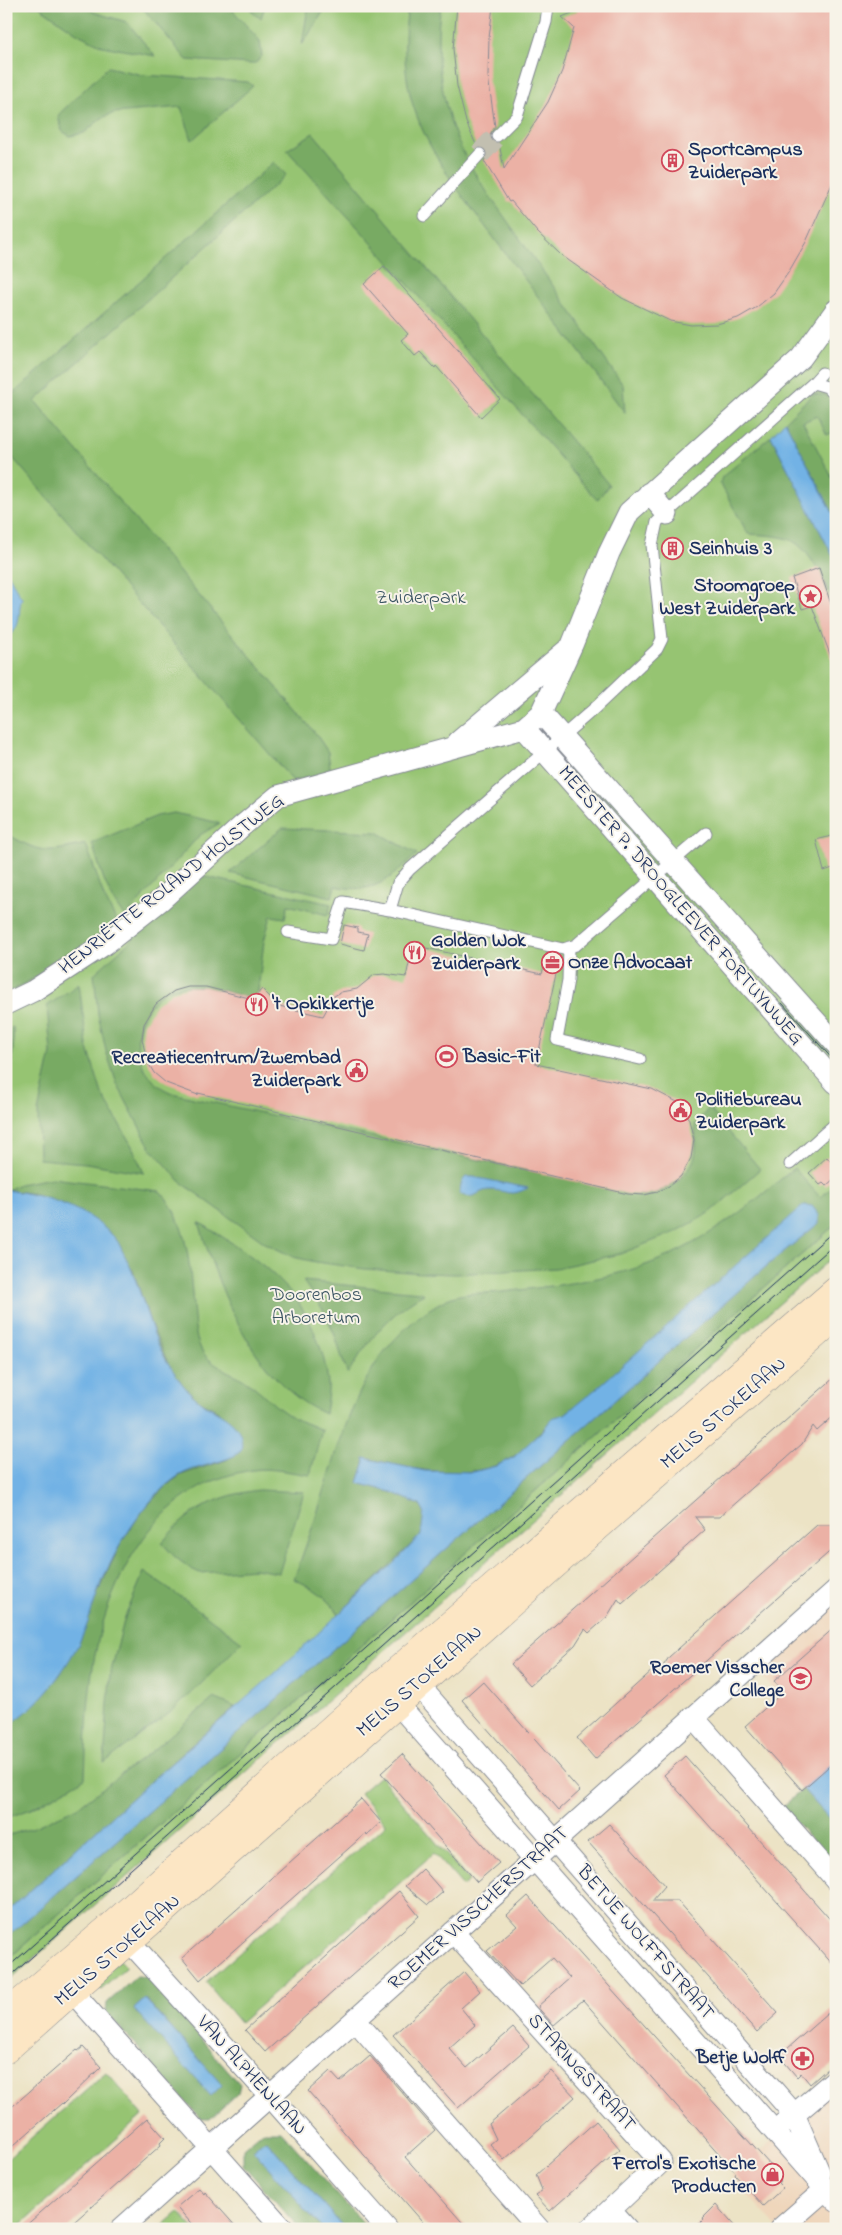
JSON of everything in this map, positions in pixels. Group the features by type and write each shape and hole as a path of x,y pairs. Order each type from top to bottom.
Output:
{"street":[{"name":"HENRIËTTE ROLAND HOLSTWEG","path":"6,1004 33,991 105,944 161,900 278,796 515,730 541,713 572,645 609,553 629,512 684,465 801,358 836,310"},
{"path":"649,493 667,514"},
{"path":"452,747 572,645"},
{"name":"MEESTER P. DROOGLEEVER FORTUYNWEG","path":"541,713 836,1044"},
{"name":"MEESTER P. DROOGLEEVER FORTUYNWEG","path":"515,730 546,751 654,878 836,1083"},
{"name":"MELIS STOKELAAN","path":"6,2050 65,1983 389,1694 836,1290"},
{"name":"MELIS STOKELAAN","path":"410,1675 836,1316"},
{"name":"ROEMER VISSCHERSTRAAT","path":"121,2229 836,1590"},
{"name":"BETJE WOLFFSTRAAT","path":"410,1675 794,2114 831,2195"},
{"name":"BETJE WOLFFSTRAAT","path":"389,1694 774,2133 831,2195"},
{"path":"693,1718 836,1880"},
{"name":"STARINGSTRAAT","path":"454,1932 661,2162 590,2229"},
{"name":"VAN ALPHENLAAN","path":"121,1933 270,2096 387,2229"},
{"path":"65,1983 283,2229"},
{"name":"MELIS STOKELAAN","path":"6,2015 65,1983"},
{"path":"355,2020 539,2229"},
{"path":"774,2133 836,2079"},
{"path":"780,2229 831,2195"},
{"path":"610,2210 627,2229"}],"lane":[{"path":"497,136 517,116 546,22 548,6"},
{"path":"424,216 480,154"},
{"path":"390,910 398,882 410,869 546,751 658,649 662,639 652,545 657,522 813,384 822,373"},
{"path":"813,384 827,387 836,396"},
{"path":"288,932 331,939 343,902 390,910 563,949 576,945 706,833"},
{"path":"569,947 568,980 557,1040 640,1059"},
{"path":"790,1164 836,1123"}],"shaded area":[{"name":"Roemer Visscher College","path":"836,1590 836,1760 752,1665"},
{"path":"836,2085 836,2229 778,2229 731,2176"}],"green space":[{"name":"Zuiderpark","path":"6,6 836,6 836,1190 6,1923"},
{"path":"38,6 89,6 93,12 127,22 155,56 103,46 78,34"},
{"path":"141,6 229,6 260,41 262,56 257,62 252,64 187,60"},
{"path":"248,6 265,6 261,18 255,15"},
{"path":"310,6 327,6 302,45 307,13"},
{"path":"408,6 441,6 438,36 439,67 444,97 458,141 473,171 623,385 625,413 465,200 432,148 415,111 408,85 405,33"},
{"path":"108,67 143,75 248,82 253,86 192,140 181,107 114,113 102,118 84,133 70,136 62,131 58,116"},
{"path":"313,133 609,485 597,500 362,232 287,150"},
{"path":"274,162 286,175 35,401 316,734 328,752 331,774 293,781 6,450 6,400"},
{"path":"813,394 826,395 836,411 836,431 827,435 817,416 803,422 836,485 836,519 785,421"},
{"path":"771,436 836,562 836,606 810,558 796,543 788,539 768,535 748,534 720,483 722,477"},
{"path":"174,813 220,823 200,835 125,917 113,900 101,872 92,843 157,816"},
{"path":"282,828 377,832 417,854 398,871 380,883 371,887 361,888 335,886 332,897 230,873"},
{"path":"9,835 30,846 46,850 63,849 86,844 104,897 117,922 91,942 6,994 6,837"},
{"path":"202,876 331,904 328,915 288,905 285,918 271,916 264,941 257,1000 216,989 184,986 170,989 155,1000 144,1017 140,1028 138,1050 146,1072 164,1089 197,1099 646,1196 668,1187 682,1177 692,1164 696,1145 695,1124 709,1108 760,1169 711,1212 676,1232 620,1254 556,1268 455,1274 365,1269 293,1257 265,1243 182,1183 150,1147 117,1084 106,1051 98,1014 94,974"},
{"path":"79,984 87,1045 102,1094 132,1146 144,1173 86,1163 39,1159 38,1112 51,1053 47,1006"},
{"path":"13,1027 12,1055 6,1083 6,1031"},
{"path":"794,1168 820,1197 836,1185 836,1224 6,1961 6,1938 770,1263 819,1223 565,1414 550,1422 513,1457 496,1465 478,1470 459,1472 440,1472 364,1458 365,1461 358,1483 394,1493 413,1501 424,1511 425,1517 421,1535 339,1614 330,1602 319,1593 294,1579 354,1405 384,1352 405,1329 429,1309 454,1296 537,1288 589,1280 623,1272 662,1259 683,1249 722,1225 759,1198"},
{"path":"52,1178 160,1191 177,1216 182,1230 189,1260 198,1343 204,1354 214,1364 252,1385 287,1414 322,1430 310,1475 260,1469 222,1478 194,1491 170,1509 150,1530 132,1555 118,1582 98,1641 90,1692 85,1778 31,1809 6,1818 6,1727 40,1698 59,1676 121,1543 143,1510 166,1486 181,1475 226,1460 241,1451 218,1411 197,1399 183,1385 170,1367 150,1322 133,1270 36,1194 8,1190 19,1184"},
{"path":"199,1222 244,1251 266,1268 285,1286 301,1307 314,1331 326,1370 328,1391 325,1414 300,1400 279,1381 243,1333 217,1277"},
{"path":"836,1224 836,1254 6,1983 6,1961"},
{"path":"303,1281 420,1292 424,1294 401,1309 381,1328 347,1373 334,1333 324,1311"},
{"path":"259,1490 304,1492 279,1573 255,1569 200,1573 175,1557 162,1543 182,1522 205,1506 230,1496"},
{"path":"144,1572 242,1642 171,1712 104,1763 110,1675 125,1617"},
{"path":"214,1698 235,1707 137,1793 6,1913 6,1836 32,1828 78,1807 153,1750"},
{"path":"380,1776 469,1881 463,1886 434,1853 240,2023 206,1982 386,1825 360,1793"},
{"path":"803,1789 836,1826 836,1867 782,1807"},
{"path":"120,1960 127,1967 101,1990 94,1982"},
{"path":"137,1976 147,1977 240,2084 238,2093 210,2119 201,2119 106,2012 107,2003","holes":["146,1999 221,2085 212,2095 134,2009"]},
{"path":"106,2072 143,2115 16,2229 6,2229 6,2160"},
{"path":"263,2131 281,2131 368,2229 345,2229 266,2140 253,2150 323,2229 300,2229 243,2165 243,2148"},
{"path":"179,2212 194,2229 159,2229"}],"water":[{"path":"785,421 836,519 836,562 771,436"},
{"path":"6,572 22,598 15,630 6,636"},
{"path":"466,1177 528,1188 516,1193 486,1190 473,1196 465,1196 460,1194 460,1192"},
{"path":"6,1190 36,1195 65,1205 92,1219 115,1238 131,1268 157,1342 172,1369 192,1395 234,1425 242,1440 241,1451 234,1456 180,1475 168,1484 144,1509 123,1539 107,1570 83,1634 66,1666 39,1700 6,1727"},
{"path":"804,1205 812,1206 819,1215 819,1223 770,1263 6,1938 6,1913 137,1793 273,1675 395,1562 421,1535 424,1512 420,1505 391,1492 358,1483 365,1461 364,1458 425,1471 473,1472 496,1466 514,1457 544,1429 552,1418 565,1414 597,1388"},
{"path":"836,1760 836,1826 803,1789"},
{"path":"145,1999 222,2085 211,2096 134,2009"},
{"path":"266,2140 345,2229 323,2229 253,2150 257,2145"}],"building":[{"name":"Sportcampus Zuiderpark","path":"457,6 493,6 489,38 488,76 495,127 490,137 492,142 499,143 504,169 548,102 562,71 574,28 562,17 577,11 578,6 836,6 836,175 806,242 774,293 757,307 738,318 717,324 691,325 670,321 622,298 561,255 537,232 511,201 509,202 484,161 487,151 482,147 477,147 466,122 457,86 453,49"},
{"path":"384,266 500,399 481,417 436,366 435,368 420,352 415,356 401,340 408,334 364,284"},
{"path":"819,568 836,619 834,665 812,606 802,609 792,578"},
{"path":"836,835 836,867 824,871 816,840"},
{"path":"344,925 358,928 358,932 368,934 364,950 340,944"},
{"name":"Recreatiecentrum/Zwembad Zuiderpark","path":"413,945 542,974 547,953 560,956 536,1064 652,1089 681,1104 689,1120 694,1140 691,1158 681,1176 669,1186 657,1192 644,1195 628,1194 198,1093 198,1095 166,1083 154,1073 147,1061 142,1039 144,1024 156,1004 174,991 188,987 206,987 253,999 262,989 279,1006 323,1016 334,996 341,992 357,989 374,975 384,974 406,977"},
{"path":"827,1157 836,1168 836,1177 826,1186 823,1183 820,1185 809,1173"},
{"path":"836,1376 836,1414 817,1431 813,1426 802,1444 719,1517 695,1517 705,1530 622,1604 618,1599 607,1617 589,1633 585,1629 575,1645 530,1685 511,1664"},
{"path":"817,1525 836,1525 836,1546 595,1759 577,1738 654,1669 658,1674 669,1657"},
{"path":"836,1626 836,1760 802,1790 745,1726 783,1692 774,1681"},
{"path":"483,1681 580,1791 559,1810 462,1700"},
{"path":"402,1754 499,1863 477,1882 381,1773"},
{"path":"685,1756 836,1926 836,1968 664,1775"},
{"path":"361,1799 381,1822 367,1835 366,1833 200,1980 182,1958"},
{"path":"609,1824 665,1886 652,1901 678,1901 778,2013 757,2032 588,1842"},
{"path":"423,1869 443,1892 428,1905 405,1886"},
{"path":"399,1891 419,1916 265,2052 245,2030"},
{"path":"528,1896 780,2176 778,2178 781,2181 778,2183 783,2188 763,2206 583,2000 554,2025 540,2010 538,2006 570,1978 552,1958 520,1986 487,1951 517,1926 507,1915"},
{"path":"464,1972 480,1991 461,2008 475,2025 449,2048 467,2068 513,2028 529,2046 458,2108 393,2035"},
{"path":"836,2006 836,2061 810,2084 801,2073 797,2077 779,2056"},
{"path":"83,2047 101,2067 63,2104 6,2152 6,2112 77,2050"},
{"path":"370,2056 435,2130 405,2157 468,2229 429,2229 308,2091 330,2071 340,2082"},
{"path":"551,2071 575,2097 504,2160 490,2144 496,2139 489,2124"},
{"path":"147,2118 165,2138 160,2143 161,2145 66,2229 22,2229"},
{"path":"596,2121 620,2149 550,2211 535,2195 542,2190 536,2175"},
{"path":"199,2188 204,2194 205,2192 238,2229 196,2229 177,2207"},
{"path":"716,2205 737,2229 694,2229 703,2218"}],"tunnel":[{"path":"480,154 497,136"}],"tram line":[{"path":"782,1003 836,1063"},
{"path":"6,1969 836,1229"},
{"path":"6,1980 836,1243"}],"place":[{"name":"Sportcampus Zuiderpark","path":"672,161"},
{"name":"Seinhuis 3","path":"673,549"},
{"name":"Stoomgroep West Zuiderpark","path":"811,597"},
{"name":"Golden Wok Zuiderpark","path":"415,953"},
{"name":"Onze Advocaat","path":"552,963"},
{"name":"'t Opkikkertje","path":"256,1004"},
{"name":"Basic-Fit","path":"447,1057"},
{"name":"Recreatiecentrum/Zwembad Zuiderpark","path":"357,1070"},
{"name":"Politiebureau Zuiderpark","path":"680,1111"},
{"name":"Roemer Visscher College","path":"800,1679"},
{"name":"Betje Wolff","path":"802,2058"},
{"name":"Ferrol's Exotische Producten","path":"772,2175"}],"park label":[{"name":"Doorenbos Arboretum","path":"316,1306"}]}
